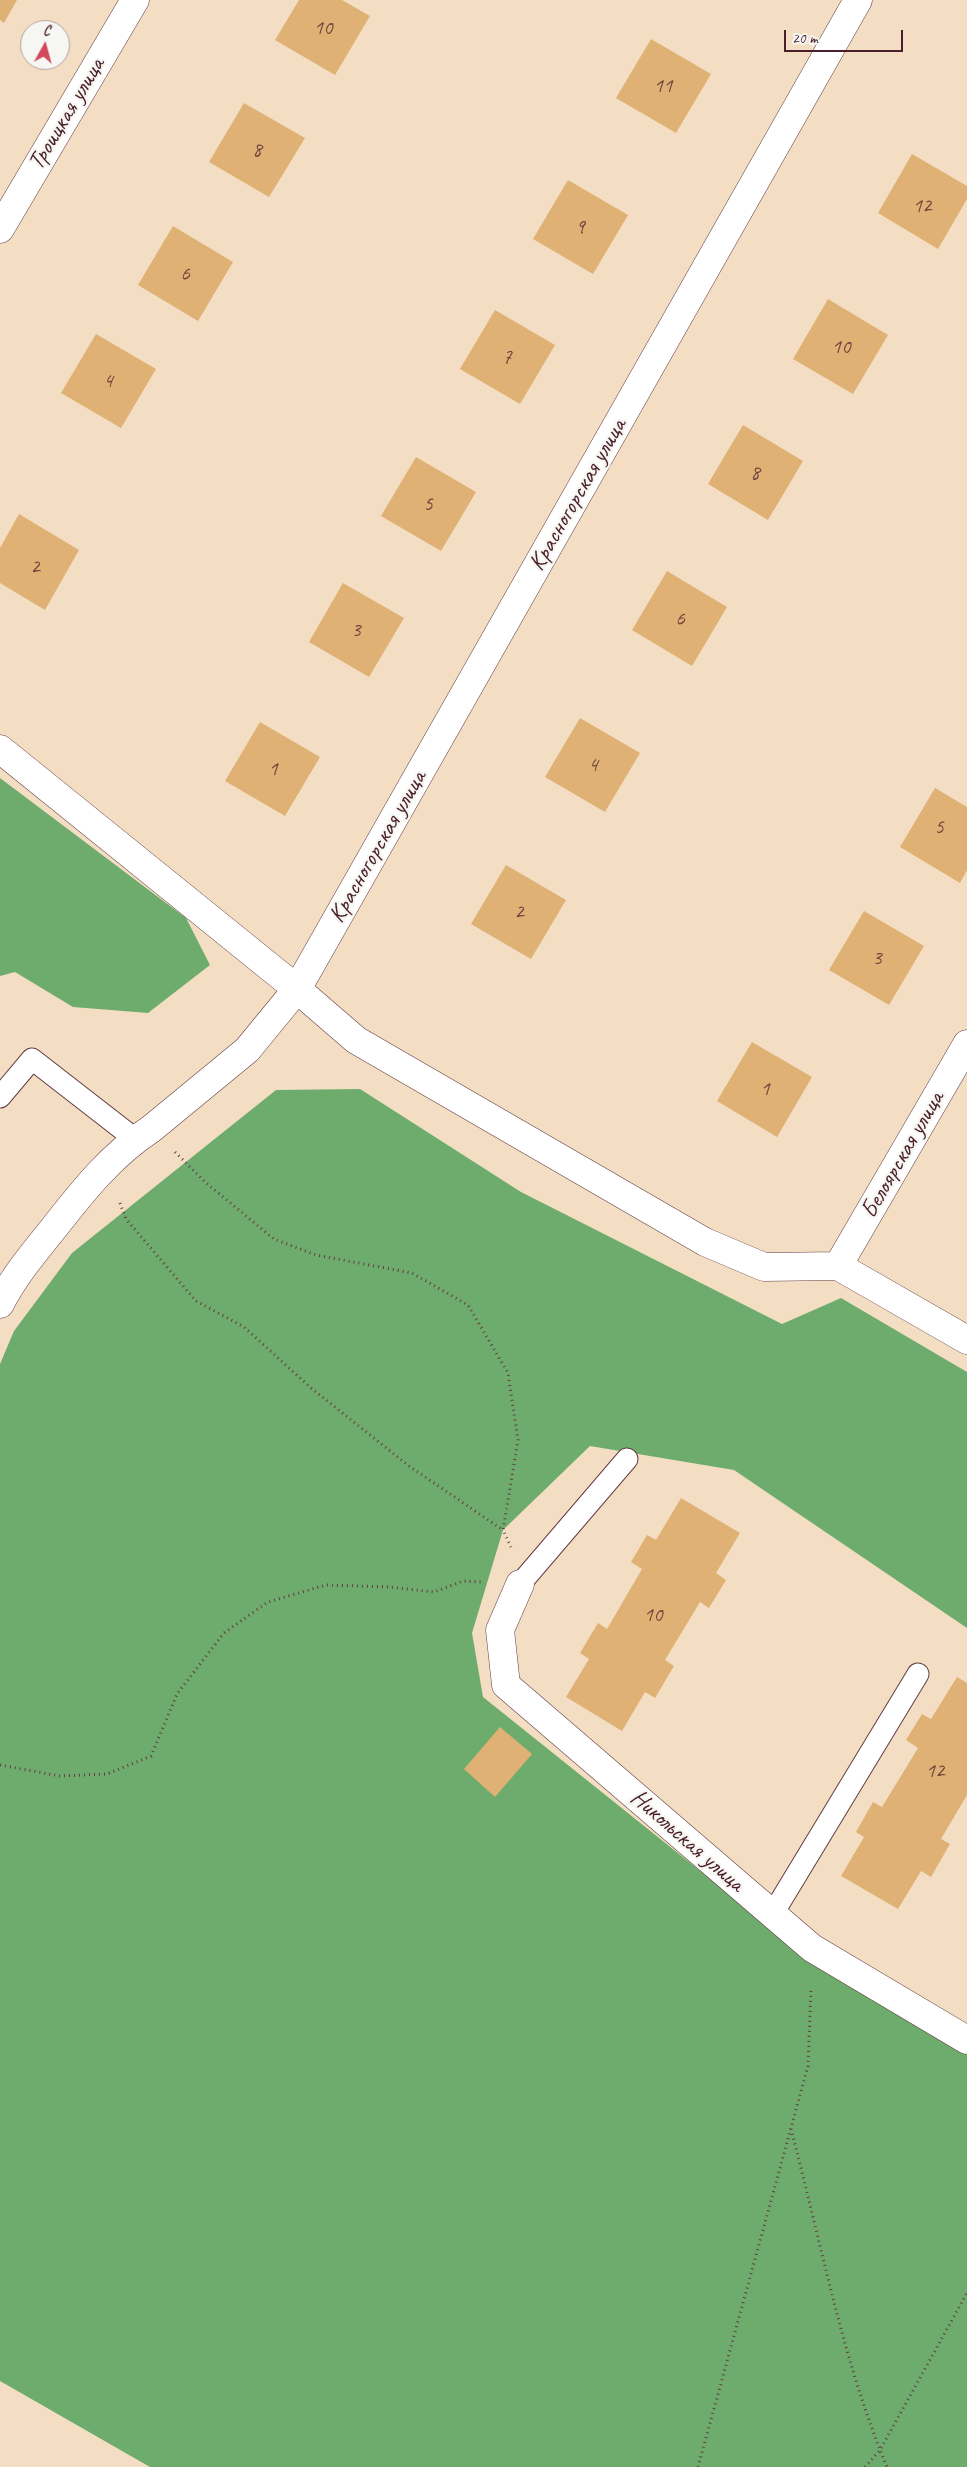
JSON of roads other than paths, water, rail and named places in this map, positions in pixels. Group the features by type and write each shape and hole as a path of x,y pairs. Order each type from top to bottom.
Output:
{"street":[{"name":"Троицкая улица","path":"0,228 135,0"},
{"name":"Красногорская улица","path":"0,1304 11,1281 96,1174 247,1050 297,989 858,0"},
{"path":"0,749 297,989 356,1040 705,1242 764,1267 838,1266 967,1340"},
{"name":"Белоярская улица","path":"838,1266 967,1044"},
{"name":"Никольская улица","path":"520,1584 500,1630 506,1685 812,1948 967,2040"}],"lane":[{"path":"0,1097 32,1059 143,1134"},
{"path":"520,1584 627,1459"},
{"path":"772,1915 918,1674"}]}
